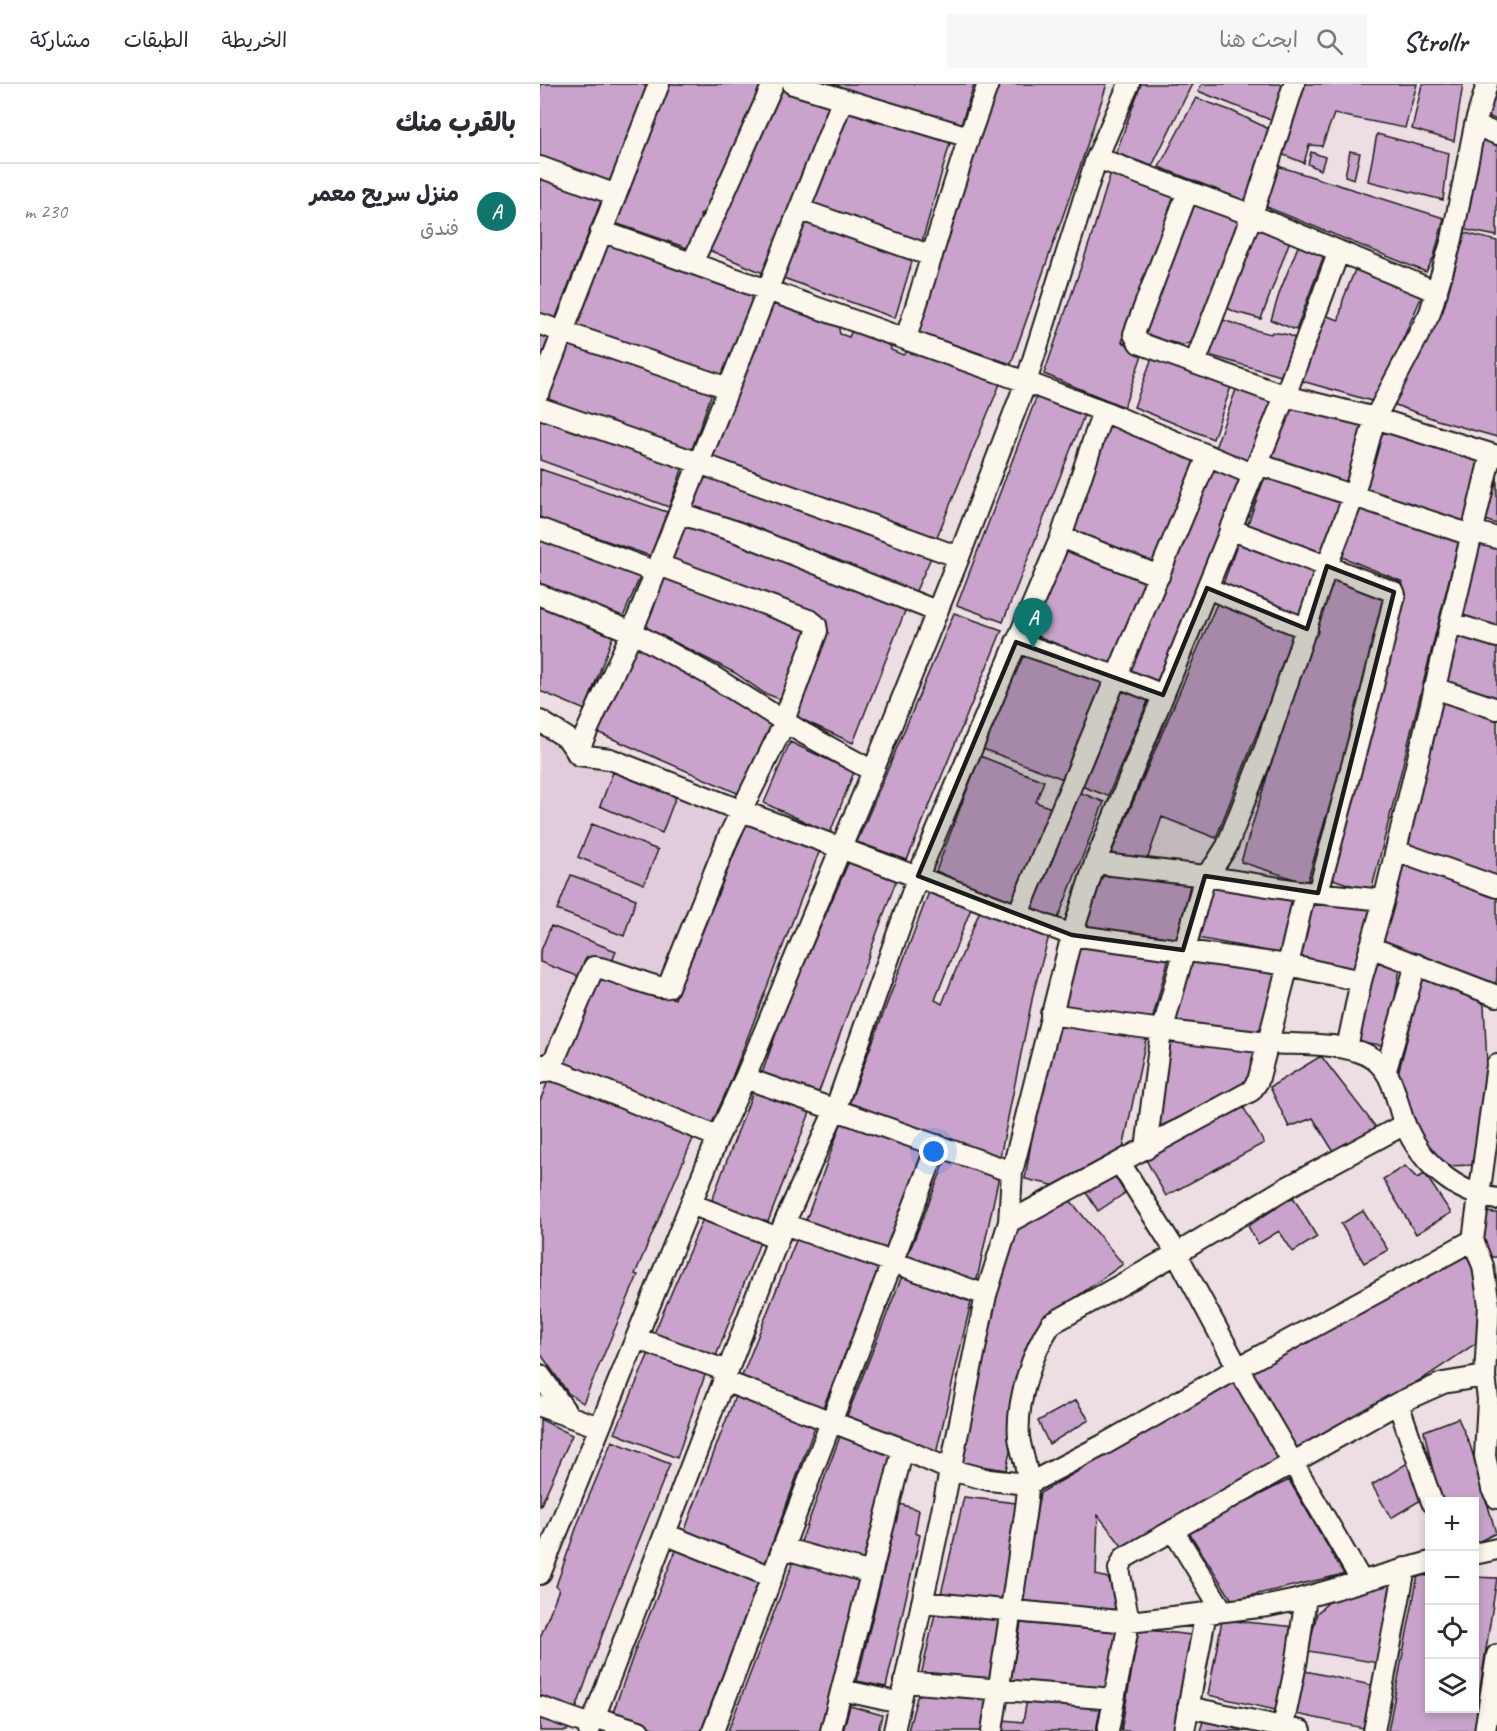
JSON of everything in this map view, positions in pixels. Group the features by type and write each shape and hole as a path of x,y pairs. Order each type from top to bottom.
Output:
{"street":[{"path":"540,391 659,84"},
{"path":"692,263 773,84"},
{"path":"794,84 969,137"},
{"path":"906,338 988,84"},
{"path":"540,1574 718,1137 745,1078 873,771 959,557 1026,382 1097,158 1128,84"},
{"path":"1195,363 1252,215 1294,84"},
{"path":"1146,1149 1162,1031 1205,876 1227,846 1266,746 1353,496 1375,418 1430,313 1452,239 1475,125 1487,84"},
{"path":"577,753 632,632 801,210 843,99"},
{"path":"1475,125 1497,134"},
{"path":"1097,158 1252,215 1437,292"},
{"path":"540,167 616,195"},
{"path":"1188,191 1134,334 1139,343 1285,396 1375,418 1494,455 1472,533 1384,900 1361,981 1347,1048"},
{"path":"801,210 932,256"},
{"path":"602,231 1026,382 1103,411 1208,456 1353,496 1472,533 1497,538"},
{"path":"894,1731 951,1470 986,1295 1009,1222 1012,1172 1072,935 1095,862 1256,470 1339,251"},
{"path":"540,324 728,388"},
{"path":"540,408 959,557"},
{"path":"592,1724 781,1231 835,1110 918,876 1061,537 1103,411"},
{"path":"1018,914 1208,456"},
{"path":"679,513 737,532 936,611"},
{"path":"540,529 801,617 816,625 816,637 784,721 729,836 668,987 660,988 620,972 594,967 555,1058 549,1065 540,1065"},
{"path":"1009,1222 1251,1091 1258,1081 1288,965 1312,892 1395,600 1394,592 1230,529"},
{"path":"1061,537 1159,576"},
{"path":"1207,588 1307,629"},
{"path":"540,595 632,632 712,676 784,721 873,771"},
{"path":"1450,623 1497,638"},
{"path":"1017,642 1118,676 1163,695"},
{"path":"1434,688 1497,709"},
{"path":"540,721 567,738 577,753 588,757 610,759 1072,935 1288,965 1361,981"},
{"path":"1396,850 1497,887"},
{"path":"1095,862 1384,900"},
{"path":"1371,947 1497,996"},
{"path":"1386,1070 1416,964"},
{"path":"1051,1014 1162,1031 1269,1043 1347,1048 1374,1059 1386,1070 1392,1081 1405,1124 1415,1144 1432,1166 1454,1185 1488,1197"},
{"path":"1497,1065 1488,1197 1473,1240 1483,1266 1489,1305 1485,1376 1493,1399 1485,1456 1492,1489 1497,1498"},
{"path":"540,1073 550,1070 562,1073 718,1137"},
{"path":"745,1078 1012,1172"},
{"path":"992,1731 1028,1484 1019,1424 1034,1355 1047,1329 1060,1318 1176,1254 1284,1189 1405,1124"},
{"path":"712,1731 937,1144"},
{"path":"1120,1163 1176,1254 1238,1368 1361,1580"},
{"path":"691,1204 892,1262 986,1295"},
{"path":"636,1338 951,1470 989,1480 1028,1484 1103,1445 1238,1368 1473,1240"},
{"path":"540,1375 569,1416"},
{"path":"1108,1731 1129,1622 1119,1576 1119,1564 1124,1558 1291,1461 1398,1403 1443,1383 1485,1376"},
{"path":"1398,1403 1430,1497"},
{"path":"540,1406 599,1427"},
{"path":"831,1731 903,1449"},
{"path":"1173,1530 1214,1611 1188,1707 1184,1731"},
{"path":"664,1534 772,1576"},
{"path":"782,1548 872,1573"},
{"path":"1479,1553 1497,1550"},
{"path":"922,1602 1129,1622 1268,1606 1425,1563"},
{"path":"1374,1731 1405,1568"},
{"path":"1188,1707 1289,1730 1306,1597"},
{"path":"1485,1731 1496,1663"},
{"path":"904,1682 1114,1699"},
{"path":"842,1690 900,1703"},
{"path":"540,1707 592,1724 639,1731"}],"highlighted area":[{"path":"1327,566 1394,592 1318,893 1205,876 1183,950 1072,935 918,876 1016,642 1163,695 1207,588 1307,629"}],"shaded area":[{"path":"540,725 570,741 748,814 675,999 603,971 540,1065"}],"building":[{"path":"540,84 641,84 655,91 616,187 540,160"},
{"path":"667,84 764,84 707,209 700,215 701,223 693,250 612,222"},
{"path":"781,84 836,105 763,273 704,248"},
{"path":"808,84 974,84 961,125"},
{"path":"992,84 1107,84 1011,364 912,330"},
{"path":"1141,84 1192,84 1152,166 1116,153"},
{"path":"1202,84 1287,84 1276,122 1198,91"},
{"path":"1300,84 1417,84 1405,128 1334,114 1322,146 1309,145 1304,163 1279,153"},
{"path":"1422,84 1463,84 1454,141 1412,129"},
{"path":"1493,84 1497,84 1497,120 1482,114"},
{"path":"1196,98 1232,111 1271,130 1248,202 1159,167"},
{"path":"844,110 876,122 885,116 952,136 922,242 811,206"},
{"path":"1480,131 1497,137 1497,236 1461,229"},
{"path":"1377,134 1449,153 1443,200 1368,181"},
{"path":"1350,151 1360,153 1354,179 1345,176"},
{"path":"1311,152 1325,157 1321,170 1308,164"},
{"path":"1281,167 1444,218 1434,257 1426,272 1257,203 1271,168"},
{"path":"1112,169 1183,194 1122,342 1143,352 1124,407 1044,374"},
{"path":"540,178 601,201 555,320 540,316"},
{"path":"1192,197 1244,215 1193,342 1183,345 1140,335"},
{"path":"801,215 915,252 895,318 775,275"},
{"path":"1252,219 1292,235 1261,319 1235,312 1218,303"},
{"path":"1465,233 1497,241 1497,437 1437,420 1390,403 1434,319 1443,311"},
{"path":"1301,239 1326,250 1296,330 1271,320"},
{"path":"606,242 758,294 725,380 572,326"},
{"path":"1358,262 1425,289 1375,402 1295,379 1321,314 1339,320 1343,300"},
{"path":"768,297 837,320 840,334 849,337 854,326 889,338 891,350 903,355 912,348 1002,379 936,539 705,456"},
{"path":"1214,317 1247,328 1271,334 1272,332 1289,335 1296,339 1281,376 1202,353"},
{"path":"540,332 550,336 540,368"},
{"path":"569,337 714,387 691,452 543,402"},
{"path":"1153,355 1234,378 1213,439 1134,407"},
{"path":"1238,384 1276,400 1251,463 1215,448"},
{"path":"1038,393 1085,413 1003,622 957,605"},
{"path":"1292,399 1368,418 1347,486 1271,461"},
{"path":"540,414 684,464 669,507 540,460"},
{"path":"1107,422 1199,458 1155,565 1065,533"},
{"path":"1377,424 1480,454 1466,526 1357,490"},
{"path":"1497,459 1497,524 1481,519"},
{"path":"1212,461 1244,476 1155,686 1125,675"},
{"path":"540,469 667,512 651,556 540,518"},
{"path":"700,469 934,551 914,595 684,510"},
{"path":"1267,471 1346,498 1324,557 1247,526"},
{"path":"1356,499 1460,536 1371,892 1327,877 1403,582 1335,554"},
{"path":"682,518 909,601 853,743 788,713 827,622 708,575 664,561"},
{"path":"540,535 642,572 623,617 540,584"},
{"path":"1479,536 1497,541 1497,632 1458,621"},
{"path":"1240,537 1318,565 1300,618 1220,592"},
{"path":"1060,544 1148,575 1112,667 1028,632"},
{"path":"662,569 812,623 782,700 764,693 735,673 641,625"},
{"path":"1332,576 1391,594 1348,753 1307,883 1241,862 1286,714"},
{"path":"540,600 616,628 585,710 540,691"},
{"path":"1218,601 1295,629 1282,669 1216,838 1162,817 1145,866 1111,854"},
{"path":"954,613 1002,630 907,860 857,842"},
{"path":"1455,632 1497,644 1497,703 1444,688"},
{"path":"636,637 774,721 744,796 597,732"},
{"path":"1025,649 1107,675 1066,780 983,749"},
{"path":"1118,681 1151,694 1108,796 1076,784"},
{"path":"1443,700 1497,715 1497,882 1407,849"},
{"path":"790,742 854,772 830,833 764,803"},
{"path":"980,756 1044,781 1036,802 1051,808 1016,906 936,871"},
{"path":"613,772 676,796 662,833 600,806"},
{"path":"1074,790 1104,802 1057,921 1025,906"},
{"path":"748,820 820,850 711,1132 560,1070 603,971 675,999"},
{"path":"592,824 658,850 644,884 578,857"},
{"path":"853,852 900,870 817,1097 760,1079 785,1008"},
{"path":"1400,862 1497,892 1497,978 1495,987 1376,946"},
{"path":"1101,864 1192,877 1177,939 1082,926"},
{"path":"571,875 636,899 624,936 557,910"},
{"path":"1208,877 1296,894 1283,954 1192,937"},
{"path":"932,884 974,901 935,1000 942,1004 983,903 1051,929 1034,990 999,1162 848,1107"},
{"path":"1315,897 1372,908 1353,971 1299,956"},
{"path":"551,926 616,951 611,965 587,957 580,977 540,962 540,953"},
{"path":"1077,939 1170,953 1152,1021 1056,1004"},
{"path":"1187,955 1284,969 1263,1041 1168,1026"},
{"path":"1372,955 1401,962 1387,1046 1355,1041"},
{"path":"1427,979 1480,999 1484,1005 1488,1085 1482,1135 1472,1165 1446,1166 1426,1147 1409,1114 1398,1074 1422,981"},
{"path":"1052,1018 1147,1034 1123,1149 1061,1187 1025,1179"},
{"path":"1167,1038 1257,1046 1248,1086 1154,1129"},
{"path":"1321,1056 1378,1130 1335,1154 1313,1118 1289,1127 1270,1087"},
{"path":"550,1076 695,1134 583,1403 568,1393 540,1353 540,1101"},
{"path":"754,1089 812,1107 766,1227 710,1205"},
{"path":"1241,1103 1264,1143 1166,1196 1144,1156"},
{"path":"842,1121 923,1150 887,1249 805,1223"},
{"path":"947,1157 999,1176 976,1284 906,1260"},
{"path":"1405,1166 1417,1178 1425,1174 1451,1213 1416,1234 1383,1179"},
{"path":"1114,1175 1125,1193 1098,1211 1085,1191"},
{"path":"1293,1197 1317,1237 1293,1252 1279,1231 1258,1244 1248,1226"},
{"path":"1069,1199 1123,1264 1038,1324 1006,1470 956,1462 997,1280 1014,1232"},
{"path":"1363,1211 1388,1250 1364,1263 1341,1224"},
{"path":"1483,1212 1497,1213 1497,1257 1489,1257 1480,1234"},
{"path":"703,1219 760,1242 716,1356 652,1338"},
{"path":"797,1238 880,1269 822,1410 740,1381"},
{"path":"1470,1248 1479,1293 1479,1341 1427,1376 1293,1453 1247,1375"},
{"path":"902,1276 971,1302 936,1454 845,1421"},
{"path":"649,1353 706,1372 677,1458 615,1433"},
{"path":"1234,1381 1283,1463 1125,1550 1098,1515 1096,1575 1108,1578 1121,1610 1021,1602 1040,1493"},
{"path":"737,1391 817,1421 763,1569 683,1535"},
{"path":"1076,1400 1089,1420 1049,1444 1038,1421"},
{"path":"1458,1418 1470,1445 1496,1533 1479,1542 1479,1497 1441,1497 1424,1431"},
{"path":"540,1419 572,1435 540,1507"},
{"path":"842,1431 894,1453 865,1568 799,1547"},
{"path":"612,1441 670,1464 612,1607 575,1712 540,1699 540,1638 559,1589 556,1586 578,1523"},
{"path":"1409,1462 1426,1497 1391,1518 1372,1485"},
{"path":"1289,1480 1344,1574 1232,1600 1188,1531"},
{"path":"964,1497 1016,1503 1004,1601 941,1594"},
{"path":"900,1504 919,1510 915,1533 920,1535 886,1687 857,1681"},
{"path":"679,1543 759,1580 701,1731 662,1731 612,1715 637,1645"},
{"path":"795,1558 864,1576 822,1731 728,1731"},
{"path":"1418,1575 1425,1576 1425,1713 1479,1713 1479,1708 1485,1710 1481,1731 1388,1731"},
{"path":"1479,1577 1497,1578 1479,1695"},
{"path":"1391,1581 1378,1663 1308,1651 1317,1613 1332,1599"},
{"path":"935,1614 998,1620 992,1682 921,1676"},
{"path":"1222,1620 1297,1627 1280,1711 1208,1695"},
{"path":"1021,1623 1118,1632 1106,1692 1010,1683"},
{"path":"1139,1629 1191,1635 1175,1731 1121,1731"},
{"path":"1305,1671 1376,1686 1363,1728 1296,1714"},
{"path":"928,1689 988,1693 981,1731 908,1731 917,1697"},
{"path":"1027,1699 1101,1704 1096,1731 1001,1731 1003,1720 1023,1722"},
{"path":"850,1706 882,1715 878,1731 843,1731"},
{"path":"540,1714 570,1723 567,1731 540,1731"},
{"path":"1204,1718 1257,1731 1200,1731"}],"place":[{"name":"منزل سريح معمر","path":"1033,648"}]}
